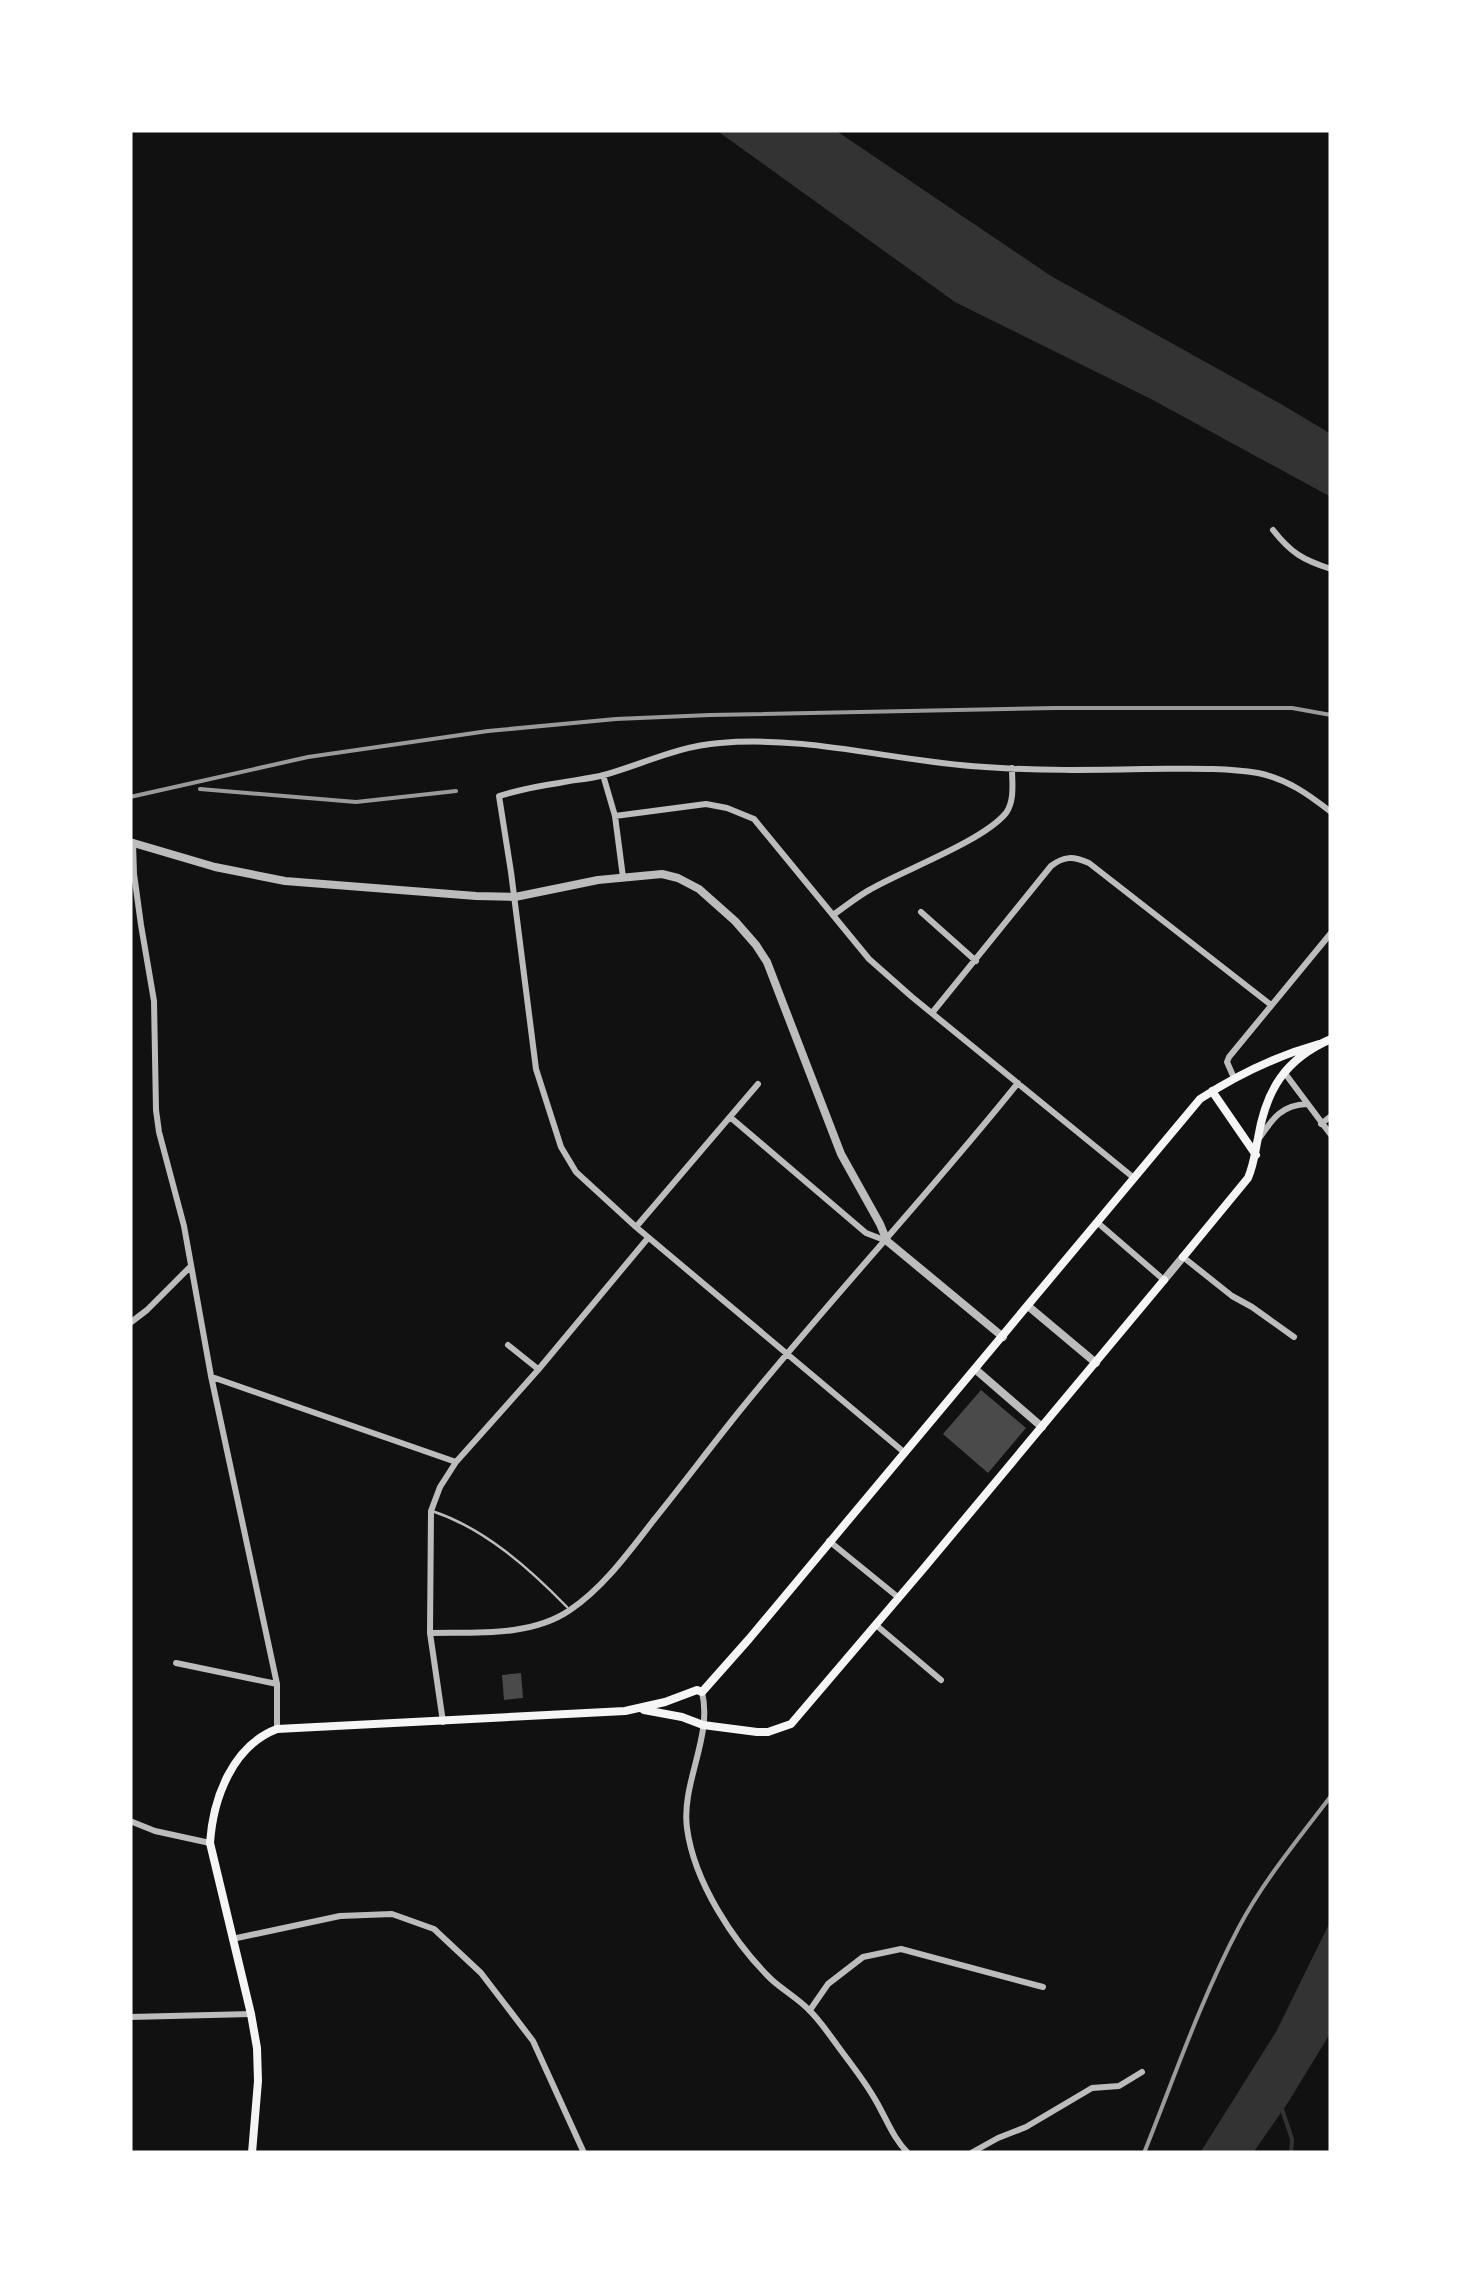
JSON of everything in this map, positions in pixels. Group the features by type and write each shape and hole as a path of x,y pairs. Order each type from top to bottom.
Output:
{"main road":[{"path":"640,1709 697,1690 702,1692 1200,1099 1234,1078 1331,1039"},
{"path":"1183,1257 1240,1191 1253,1166 1270,1092 1284,1071 1318,1044"},
{"path":"1212,1091 1256,1155"},
{"path":"252,2153 257,2048 210,1843 212,1818 224,1782 253,1743 277,1729 640,1709 682,1716 703,1725 768,1732 791,1724 1164,1280"}],"street":[{"path":"1273,530 1289,550 1308,562 1331,569"},
{"path":"905,1453 636,1228 576,1172 560,1147 536,1068 499,796 603,775 686,748 752,741 820,745 918,761 1012,768 1252,772 1290,783 1331,812"},
{"path":"833,915 870,890 994,824 1012,802 1012,768"},
{"path":"603,775 615,816 623,877"},
{"path":"615,816 706,804 754,819 869,959 1134,1178"},
{"path":"277,1729 277,1684 211,1376 184,1226 159,1132 154,1001 132,843 215,867 286,881 515,898 598,880 662,874 699,889 735,921 767,962 841,1154 886,1241"},
{"path":"932,1014 1050,866 1064,857 1089,862 1271,1006"},
{"path":"921,912 976,961"},
{"path":"1234,1078 1227,1062 1229,1057 1331,933"},
{"path":"1284,1071 1331,1135"},
{"path":"430,1633 530,1628 570,1610 595,1589 788,1353 1018,1083"},
{"path":"636,1228 758,1084"},
{"path":"1256,1143 1281,1110 1307,1104"},
{"path":"1321,1124 1331,1116"},
{"path":"730,1118 866,1233 886,1241 1003,1337"},
{"path":"1098,1222 1164,1280 1183,1257 1232,1296 1294,1336"},
{"path":"443,1722 430,1633 430,1511 440,1486 456,1462 648,1238"},
{"path":"130,1323 191,1266"},
{"path":"1028,1306 1096,1363"},
{"path":"508,1345 538,1370"},
{"path":"975,1369 1042,1427"},
{"path":"211,1376 456,1462"},
{"path":"830,1541 899,1598"},
{"path":"876,1624 941,1680"},
{"path":"176,1663 277,1684"},
{"path":"702,1692 703,1725 687,1806 687,1827 712,1900 754,1960 773,1981 810,2010 862,2078 896,2140 908,2153"},
{"path":"130,1821 155,1831 210,1843"},
{"path":"232,1939 340,1916 392,1914 434,1929 481,1972 533,2041 584,2153"},
{"path":"810,2010 828,1984 863,1957 901,1949 1044,1987"},
{"path":"130,2017 251,2014"},
{"path":"970,2153 1026,2127 1092,2088 1118,2086 1142,2072"}],"lane":[{"path":"430,1511 456,1519 493,1541 570,1610"}],"shaded area":[{"path":"716,130 835,130 1051,276 1331,434 1331,497 1151,399 955,302"},
{"path":"1331,1920 1331,2032 1253,2153 1200,2153 1276,2032"}],"building":[{"path":"981,1390 1026,1428 988,1473 943,1434"},
{"path":"521,1673 523,1698 504,1700 502,1675"}],"waterway":[{"path":"1282,2109 1292,2139 1291,2153"}],"railway":[{"path":"130,797 308,757 488,731 616,719 1055,708 1292,708 1331,715"},
{"path":"200,789 356,802 456,791"},
{"path":"1144,2153 1200,2010 1239,1927 1271,1876 1331,1796"}]}
